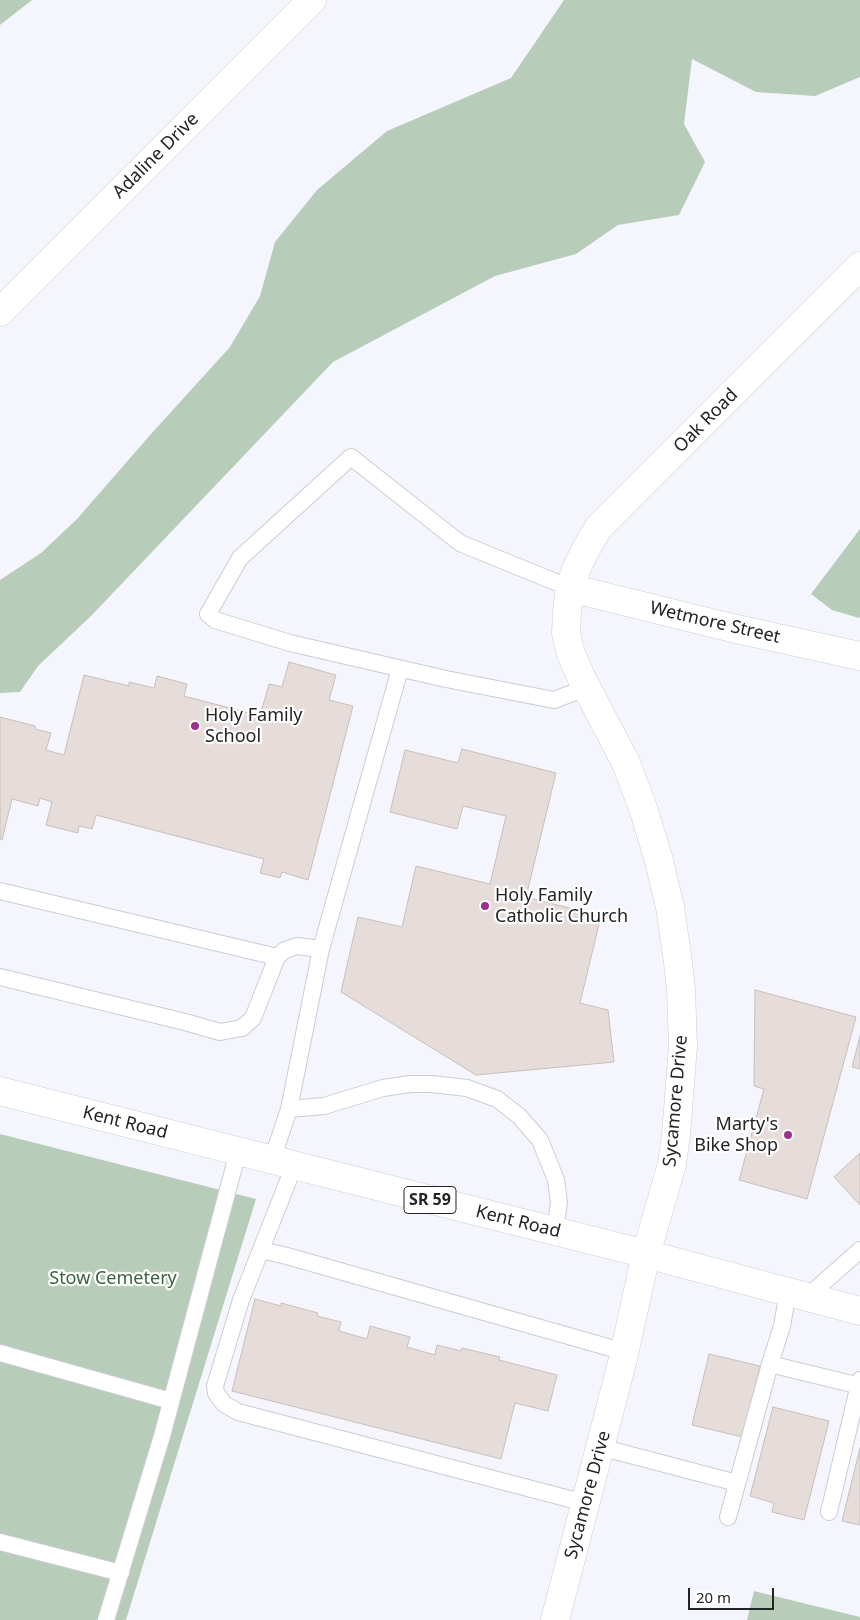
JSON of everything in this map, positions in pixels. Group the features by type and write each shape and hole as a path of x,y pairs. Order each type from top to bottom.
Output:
{"street":[{"name":"Adaline Drive","path":"0,312 312,0"},
{"name":"Oak Road","path":"570,588 577,566 587,546 600,527 860,266"},
{"name":"Wetmore Street","path":"570,588 732,628 860,656"},
{"name":"Sycamore Drive","path":"555,1620 625,1352 646,1254 672,1164 683,1046 679,971 670,908 658,857 644,808 626,763 586,688 571,654 566,633 570,588"},
{"name":"Kent Road","path":"0,1092 646,1254 860,1311"}],"lane":[{"path":"570,588 460,543 352,456 240,558 208,614 215,620 290,643 446,679 554,700 586,688"},
{"path":"400,669 321,949 289,1108 283,1163 261,1250 241,1300 215,1386 216,1393 224,1404 238,1412 585,1503"},
{"path":"0,891 277,957"},
{"path":"0,977 220,1032 242,1028 253,1018 277,957 285,950 297,946 321,949"},
{"path":"289,1108 324,1106 383,1088 410,1084 432,1084 467,1088 497,1099 519,1116 540,1140 556,1180 559,1202 555,1231"},
{"path":"106,1620 171,1401 238,1152"},
{"path":"261,1250 625,1352"},
{"path":"728,1517 770,1364 782,1326 797,1295 860,1250"},
{"path":"0,1353 171,1401"},
{"path":"770,1364 860,1384 829,1512"},
{"path":"600,1447 737,1483"},
{"path":"0,1542 121,1572"}],"green space":[{"path":"0,0 32,0 0,25"},
{"path":"564,0 860,0 860,77 815,96 756,92 692,59 684,124 705,162 679,215 618,225 576,254 495,276 333,362 91,616 38,666 20,692 0,693 0,580 41,553 77,519 230,347 260,296 275,242 317,190 387,131 511,78"},
{"path":"860,529 859,618 832,610 811,594"},
{"name":"Stow Cemetery","path":"0,1134 256,1199 126,1620 0,1620"},
{"path":"754,1591 860,1617 860,1620 747,1620"}],"building":[{"path":"289,662 336,675 329,700 353,706 308,880 282,872 280,878 260,873 264,859 96,815 92,829 79,826 78,833 46,825 52,802 40,798 38,806 12,799 2,840 0,839 0,717 35,726 35,729 51,733 46,750 64,755 84,675 129,686 129,682 154,688 157,676 187,684 184,696 260,716 269,684 282,687"},
{"name":"Holy Family Catholic Church","path":"462,749 556,773 526,897 601,916 580,1003 608,1010 614,1062 476,1075 341,992 358,917 402,927 416,866 490,884 506,816 463,806 457,829 390,812 405,750 458,763"},
{"name":"Marty's Bike Shop","path":"755,990 856,1017 807,1199 739,1180 764,1089 754,1086"},
{"path":"860,1036 860,1069 852,1067"},
{"path":"860,1153 860,1205 834,1177"},
{"path":"255,1299 281,1306 281,1303 318,1313 317,1316 341,1322 339,1331 367,1339 370,1326 410,1337 407,1347 435,1355 437,1345 461,1351 462,1348 500,1357 499,1360 557,1375 548,1411 515,1403 501,1459 232,1391"},
{"path":"709,1354 760,1366 743,1437 692,1425"},
{"path":"773,1407 829,1421 804,1520 772,1512 774,1503 750,1496"},
{"path":"860,1448 860,1525 842,1521"}],"place":[{"name":"Holy Family School","path":"195,726"},
{"name":"Holy Family Catholic Church","path":"485,906"},
{"name":"Marty's Bike Shop","path":"788,1135"}]}
